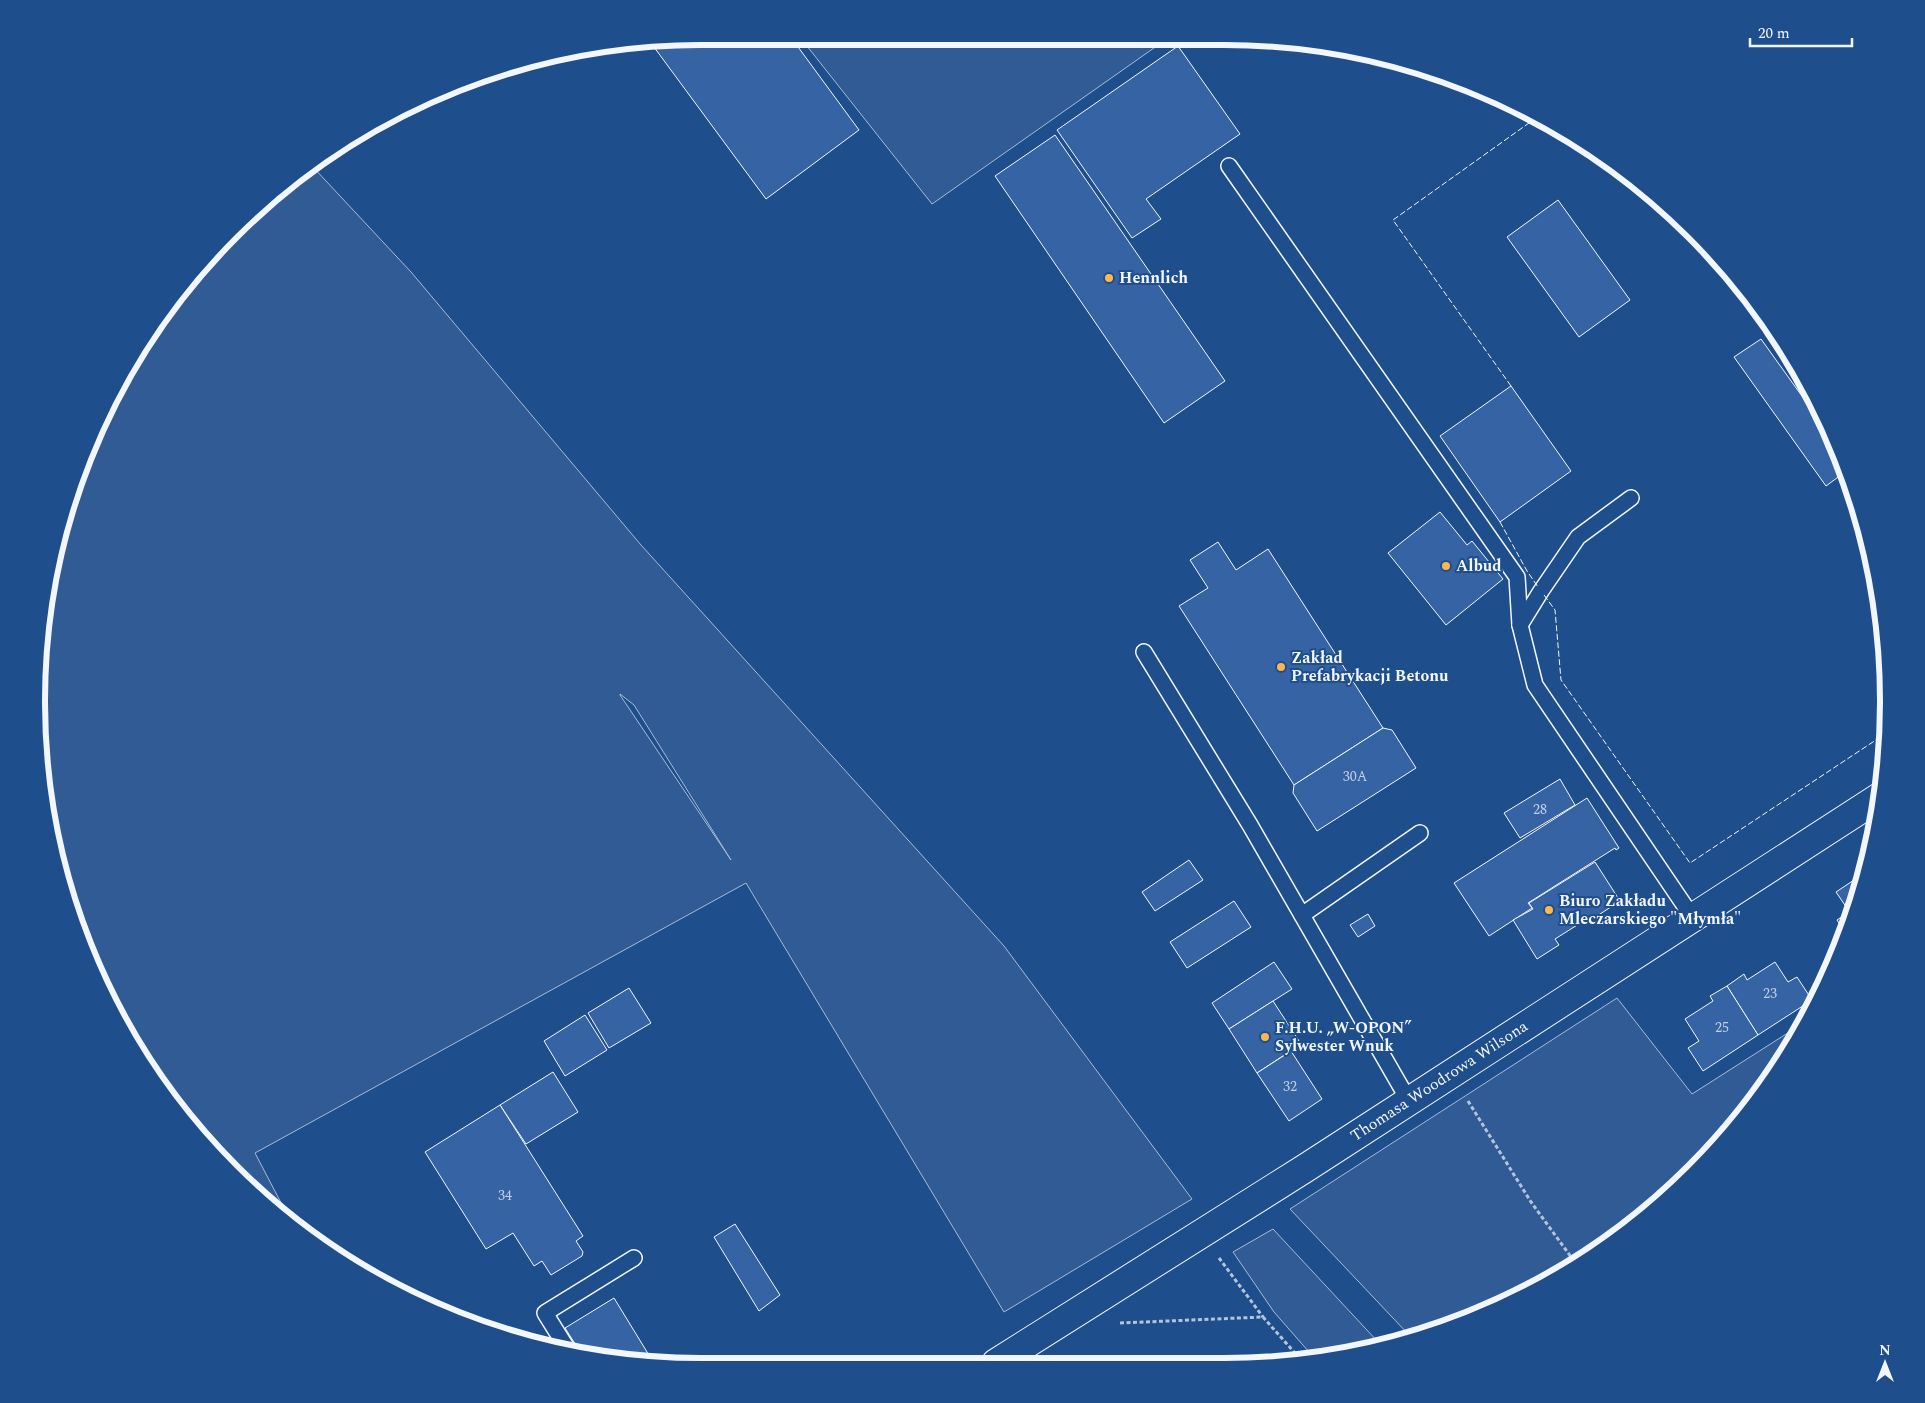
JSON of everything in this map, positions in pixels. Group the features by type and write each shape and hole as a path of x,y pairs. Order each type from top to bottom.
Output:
{"street":[{"name":"Thomasa Woodrowa Wilsona","path":"1004,1358 1409,1101 1872,802"}],"lane":[{"path":"1229,166 1517,578 1520,624 1534,685 1693,918"},
{"path":"1520,624 1578,537 1630,498"},
{"path":"1144,652 1250,825 1409,1101"},
{"path":"1302,915 1420,833"},
{"path":"564,1343 545,1313 634,1258"}],"path":[{"path":"1451,1073 1531,1202 1571,1258"},
{"path":"1202,1233 1263,1317 1295,1354"},
{"path":"1115,1323 1263,1317"}],"shaded area":[{"path":"806,45 1158,45 932,204"},
{"path":"316,171 411,272 641,545 1004,946 1192,1199 1004,1312 746,883 255,1153 283,1206 237,1166 181,1101 133,1030 95,953 67,871 58,830 46,744 46,659 58,573 67,532 95,450 133,373 181,302 237,237 269,208","holes":["620,694 634,705 731,860 620,695"]},
{"path":"1617,998 1692,1094 1792,1030 1744,1101 1717,1134 1688,1166 1656,1195 1623,1222 1552,1270 1475,1308 1435,1323 1406,1332 1290,1209"},
{"path":"1273,1229 1376,1340 1309,1352 1274,1312 1233,1252"}],"building":[{"path":"797,45 859,130 766,199 654,47"},
{"path":"1178,46 1240,134 1146,199 1161,219 1132,238 1057,130"},
{"name":"Hennlich","path":"1055,135 1225,381 1164,423 995,176"},
{"path":"1558,200 1630,300 1579,337 1507,237"},
{"path":"1761,339 1810,408 1840,476 1826,486 1734,357"},
{"path":"1511,386 1571,471 1500,522 1440,436"},
{"name":"Albud","path":"1440,512 1467,545 1472,541 1503,579 1446,625 1388,553"},
{"name":"Zakład Prefabrykacji Betonu","path":"1218,542 1236,570 1268,549 1383,728 1294,785 1179,606 1208,588 1190,560"},
{"path":"1383,728 1392,730 1416,768 1317,831 1293,793 1294,785"},
{"path":"1560,779 1575,805 1520,838 1504,813"},
{"path":"1587,798 1619,848 1616,850 1615,848 1528,903 1532,908 1489,936 1454,883"},
{"path":"1189,860 1203,880 1155,911 1142,892"},
{"path":"1595,862 1620,901 1594,918 1596,920 1593,922 1590,917 1555,939 1559,945 1537,959 1513,920 1533,909 1529,903"},
{"path":"1856,879 1847,908 1836,892"},
{"path":"1234,901 1251,927 1187,968 1170,942"},
{"path":"1368,914 1375,926 1358,937 1350,925"},
{"path":"1844,915 1840,925 1837,920"},
{"path":"1274,962 1292,989 1229,1029 1212,1003"},
{"path":"1775,962 1788,982 1797,977 1810,996 1806,1004 1758,1035 1727,986 1744,974 1747,980"},
{"path":"1727,986 1758,1035 1703,1071 1688,1048 1699,1041 1685,1019 1713,1001 1710,996"},
{"path":"629,988 651,1023 609,1048 588,1013"},
{"name":"F.H.U. „W-OPON” Sylwester Wnuk","path":"1273,1001 1301,1044 1257,1073 1229,1029"},
{"path":"585,1015 607,1050 565,1076 544,1041"},
{"path":"1291,1051 1322,1099 1289,1121 1257,1073"},
{"path":"553,1072 578,1112 526,1144 500,1105"},
{"path":"500,1105 583,1236 576,1241 583,1252 582,1256 551,1275 542,1261 534,1266 513,1233 486,1249 425,1152"},
{"path":"735,1224 780,1295 759,1311 714,1237"},
{"path":"614,1298 649,1356 576,1346 565,1328"}],"fence":[{"path":"1511,386 1393,220 1531,122"},
{"path":"1756,318 1775,346"},
{"path":"1500,522 1538,587"},
{"path":"1544,595 1555,610 1561,680 1690,863 1879,738"}],"place":[{"name":"Hennlich","path":"1109,278"},
{"name":"Albud","path":"1446,566"},
{"name":"Zakład Prefabrykacji Betonu","path":"1281,667"},
{"name":"Biuro Zakładu Mleczarskiego \"Młymła\"","path":"1549,910"},
{"name":"F.H.U. „W-OPON” Sylwester Wnuk","path":"1265,1037"}]}
